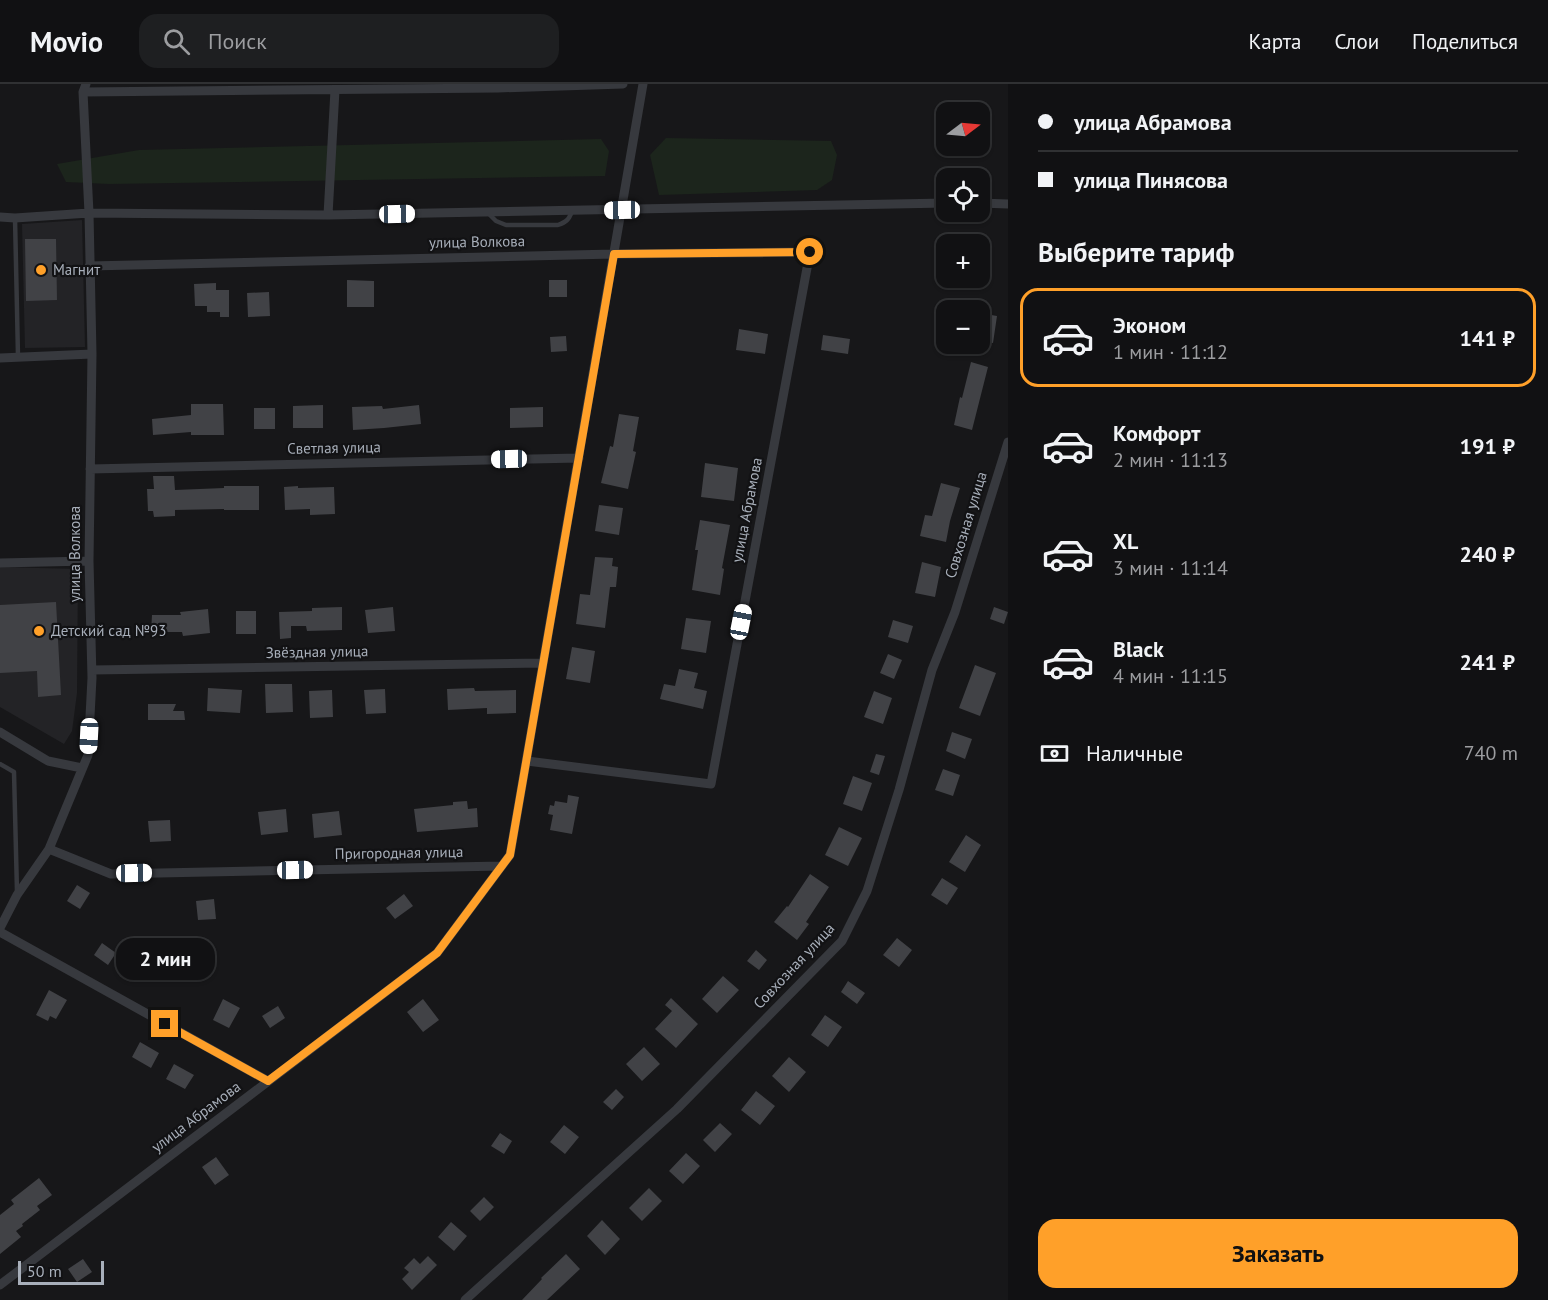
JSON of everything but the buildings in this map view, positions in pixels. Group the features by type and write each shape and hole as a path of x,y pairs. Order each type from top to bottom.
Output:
{"street":[{"path":"85,88 623,84"},
{"name":"улица Абрамова","path":"0,1285 437,953 510,855 643,84"},
{"path":"328,215 337,87"},
{"name":"улица Волкова","path":"0,930 17,895 49,849 88,755 92,670 89,561 92,354 85,88"},
{"path":"0,217 89,213 328,215 488,213 936,203"},
{"path":"990,203 1008,204"},
{"name":"улица Абрамова","path":"526,761 711,784 810,252 614,254"},
{"name":"улица Волкова","path":"90,266 614,254"},
{"path":"0,358 92,354"},
{"name":"Совхозная улица","path":"465,1300 677,1109 842,941 867,891 899,790 932,670 955,612 1008,442"},
{"name":"Светлая улица","path":"90,469 579,458"},
{"path":"0,563 89,561"},
{"name":"Звёздная улица","path":"92,670 543,663"},
{"path":"0,732 48,761 82,768"},
{"name":"Пригородная улица","path":"49,849 111,874 502,866"},
{"path":"0,930 268,1081"}],"lane":[{"path":"15,218 18,357"},
{"path":"0,764 14,772 17,895"}],"shaded area":[{"path":"666,138 831,141 837,155 832,180 817,190 659,195 650,155"},
{"path":"601,139 609,151 605,176 109,184 66,182 57,164 139,150"},
{"path":"82,220 85,347 25,348 22,224"},
{"name":"Детский сад №93","path":"0,567 78,569 77,693 72,731 64,744 0,707"}],"place":[{"name":"Магнит","path":"41,270"},
{"name":"Детский сад №93","path":"39,631"}],"route":[{"path":"165,1024 268,1081 437,953 510,855 614,254 810,252"}]}
